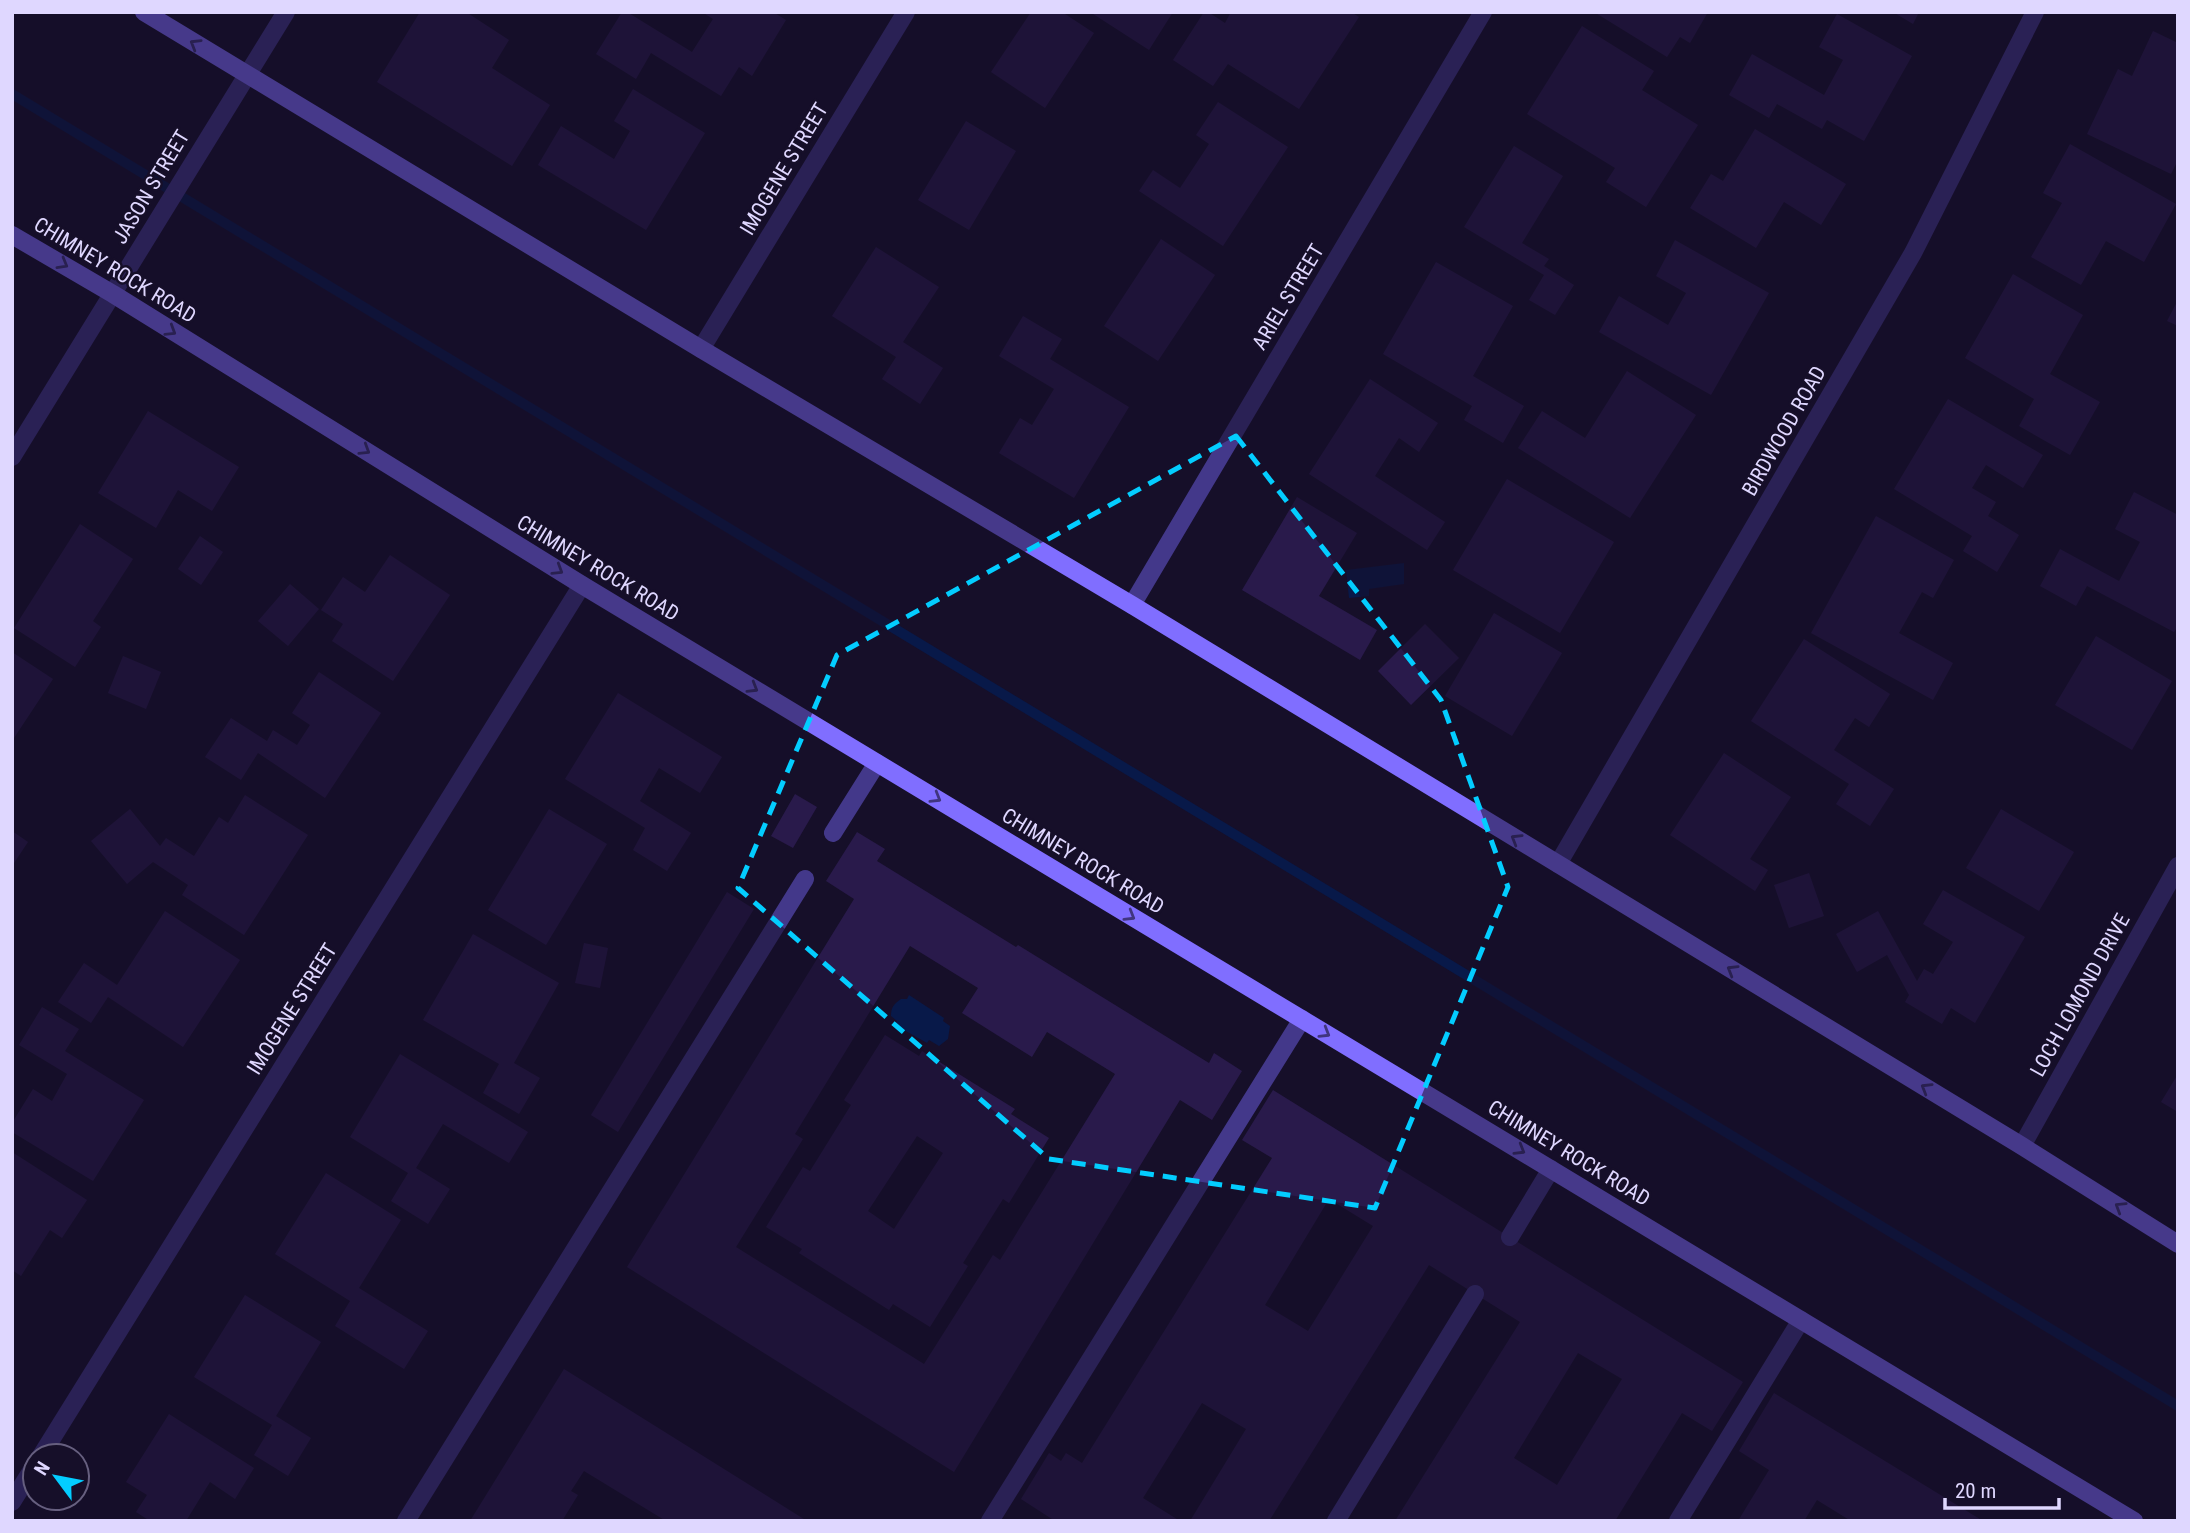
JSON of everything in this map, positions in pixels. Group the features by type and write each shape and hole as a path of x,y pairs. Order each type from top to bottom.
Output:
{"main road":[{"path":"144,12 701,349 1132,605 2022,1146 2178,1244"},
{"name":"CHIMNEY ROCK ROAD","path":"12,235 113,294 582,586 2134,1521"}],"street":[{"name":"JASON STREET","path":"12,457 286,12"},
{"name":"IMOGENE STREET","path":"701,349 906,12"},
{"name":"ARIEL STREET","path":"1132,605 1483,12"},
{"name":"BIRDWOOD ROAD","path":"1558,864 1913,253 2035,12"},
{"name":"IMOGENE STREET","path":"50,1442 582,586"},
{"path":"833,833 877,763"},
{"name":"LOCH LOMOND DRIVE","path":"2022,1146 2178,866"},
{"path":"406,1521 805,879"},
{"path":"990,1521 1302,1019"},
{"path":"1510,1237 1550,1169"},
{"path":"1336,1521 1475,1294"},
{"path":"1678,1521 1801,1320"}],"highlighted area":[{"path":"1236,436 1441,700 1508,887 1375,1208 1049,1159 738,888 837,655"}],"water":[{"path":"1404,563 1404,584 1369,589 1369,596 1349,598 1346,570"},
{"path":"909,995 944,1018 943,1021 950,1026 948,1039 939,1046 929,1040 927,1043 895,1025 897,1021 891,1016 892,1008"}],"building":[{"path":"420,12 466,12 509,40 492,68 550,105 512,166 377,82"},
{"path":"622,12 627,12 692,52 713,19 702,12 773,12 786,20 752,76 739,67 721,96 651,53 636,79 596,54"},
{"path":"1031,12 1062,12 1094,33 1045,108 991,72"},
{"path":"1090,12 1173,12 1149,50"},
{"path":"1204,12 1225,23 1231,12 1351,12 1359,17 1299,109 1228,64 1213,86 1173,60"},
{"path":"1594,12 1708,12 1690,43 1680,37 1667,57"},
{"path":"1893,12 1919,12 1913,24"},
{"path":"1837,14 1912,56 1864,141 1827,120 1822,129 1777,104 1769,118 1729,95 1752,54 1824,95 1843,60 1819,47"},
{"path":"1582,26 1654,71 1642,90 1698,125 1646,207 1606,182 1615,168 1527,114"},
{"path":"2153,31 2178,43 2178,160 2171,174 2087,134 2118,69 2132,76"},
{"path":"633,89 705,133 646,230 538,165 561,126 614,159 630,131 614,121"},
{"path":"1218,102 1288,147 1223,246 1139,191 1153,170 1180,188 1209,144 1196,135"},
{"path":"966,121 1016,151 969,230 918,200"},
{"path":"1755,129 1846,184 1821,225 1784,202 1756,248 1690,208 1711,174 1723,181"},
{"path":"2070,144 2176,204 2144,262 2106,241 2081,285 2031,257 2062,203 2043,193"},
{"path":"1514,146 1563,176 1522,243 1549,259 1544,266 1574,285 1555,315 1529,300 1544,275 1464,227"},
{"path":"1161,239 1215,275 1158,361 1104,326"},
{"path":"1675,240 1769,293 1711,395 1599,332 1619,296 1668,325 1686,293 1656,276"},
{"path":"876,247 939,287 903,342 943,368 920,404 882,379 896,357 832,316"},
{"path":"1436,262 1513,306 1473,376 1524,406 1503,443 1464,420 1472,406 1383,354"},
{"path":"2013,274 2083,315 2050,374 2100,402 2070,455 2019,426 2034,399 1965,358"},
{"path":"2178,300 2178,326 2167,321"},
{"path":"1023,316 1062,339 1050,359 1129,407 1074,498 999,453 1020,418 1032,425 1054,389 999,356"},
{"path":"1627,371 1696,415 1630,518 1518,448 1542,411 1585,438"},
{"path":"1370,379 1438,423 1419,452 1399,438 1375,476 1445,522 1427,550 1309,474"},
{"path":"1948,399 2043,455 2023,488 1986,465 1972,488 1996,502 1988,516 2019,535 1997,572 1963,551 1972,536 1894,489"},
{"path":"148,411 239,467 212,511 178,490 156,528 98,493"},
{"path":"1507,479 1614,542 1560,633 1453,570"},
{"path":"2134,492 2178,515 2178,626 2174,632 2087,586 2076,606 2040,586 2060,549 2119,581 2140,542 2115,529"},
{"path":"1297,497 1357,533 1319,596 1377,630 1360,660 1242,590"},
{"path":"1876,516 1954,560 1933,598 1922,592 1899,633 1953,663 1933,700 1811,633"},
{"path":"80,524 133,559 93,621 101,627 75,667 14,628"},
{"path":"200,536 223,552 201,585 178,569"},
{"path":"390,555 450,595 393,681 332,641 343,624 321,610 343,577 365,592"},
{"path":"290,584 319,609 288,646 258,621"},
{"path":"1494,613 1562,653 1512,736 1445,696"},
{"path":"1425,624 1459,658 1411,705 1378,671"},
{"path":"2096,636 2172,681 2132,750 2055,705"},
{"path":"1804,639 1890,694 1869,727 1855,718 1834,750 1894,789 1870,826 1836,804 1849,784 1751,721"},
{"path":"12,652 53,679 12,741"},
{"path":"123,656 161,672 146,709 108,693"},
{"path":"319,672 381,713 325,798 258,753 241,780 205,757 231,718 267,741 273,730 297,745 310,725 292,713"},
{"path":"618,693 722,757 700,793 659,768 640,801 691,833 667,871 633,850 645,828 565,779"},
{"path":"1724,753 1791,797 1750,859 1768,870 1755,891 1670,835"},
{"path":"795,794 817,807 793,848 771,836"},
{"path":"245,795 308,835 244,935 182,895 188,885 153,862 127,884 91,841 130,809 160,846 166,838 194,856 219,817 228,823"},
{"path":"549,809 607,844 546,945 488,910"},
{"path":"2001,809 2074,852 2039,911 1966,868"},
{"path":"12,831 28,842 12,866"},
{"path":"857,832 885,849 877,861 1209,1063 1214,1053 1242,1071 1212,1120 1180,1100 954,1472 627,1267 854,899 826,881","holes":["910,946 978,988 962,1013 1032,1057 1047,1032 1115,1074 1000,1260 993,1255 924,1364 736,1247 803,1139 795,1134"]},
{"path":"1809,873 1824,916 1789,928 1774,885"},
{"path":"1943,890 2025,937 1975,1023 1951,1008 1942,1024 1905,1002 1909,995 1887,955 1857,972 1836,934 1878,911 1917,981 1924,969 1933,974 1953,942 1923,924"},
{"path":"727,892 754,909 618,1132 591,1115"},
{"path":"165,911 240,960 183,1047 108,997 91,1023 58,1002 84,963 117,985"},
{"path":"473,934 559,983 514,1063 540,1078 519,1114 483,1093 499,1064 423,1020"},
{"path":"584,943 608,948 600,988 575,983"},
{"path":"42,1007 79,1029 65,1051 144,1100 93,1181 12,1132 12,1123 33,1089 52,1101 67,1074 19,1045"},
{"path":"885,1035 919,1056 922,1051 1015,1109 1011,1114 1049,1138 1009,1203 1003,1199 963,1263 968,1266 930,1327 893,1304 889,1310 799,1253 802,1249 766,1227 803,1167 810,1171 851,1105 844,1100","holes":["917,1136 943,1153 894,1229 868,1211"]},
{"path":"400,1054 528,1132 509,1163 443,1124 416,1168 450,1189 428,1224 391,1201 408,1173 350,1137"},
{"path":"2178,1074 2178,1112 2161,1102"},
{"path":"1273,1090 1743,1382 1712,1431 1682,1413 1615,1521 1395,1521 1520,1322 1429,1265 1269,1521 1190,1521 1246,1429 1202,1403 1143,1498 1180,1521 1055,1521 1021,1499 1049,1453 1061,1461 1066,1453 1082,1463 1272,1158 1242,1140","holes":["1329,1199 1373,1226 1308,1331 1265,1305","1578,1353 1622,1379 1557,1485 1514,1458"]},
{"path":"12,1152 87,1200 62,1238 50,1230 21,1276 12,1270"},
{"path":"326,1173 401,1220 359,1288 428,1331 404,1369 335,1326 350,1301 275,1254"},
{"path":"245,1295 321,1342 276,1416 311,1438 288,1476 254,1455 272,1425 194,1377"},
{"path":"564,1369 807,1521 666,1521 584,1471 571,1491 578,1495 562,1521 470,1521"},
{"path":"1774,1393 1983,1521 1851,1521 1817,1500 1804,1521 1738,1521 1769,1470 1739,1451"},
{"path":"169,1414 254,1468 235,1499 210,1482 186,1521 150,1521 136,1512 147,1495 126,1482"}],"waterway":[{"path":"12,94 2178,1406"}]}
